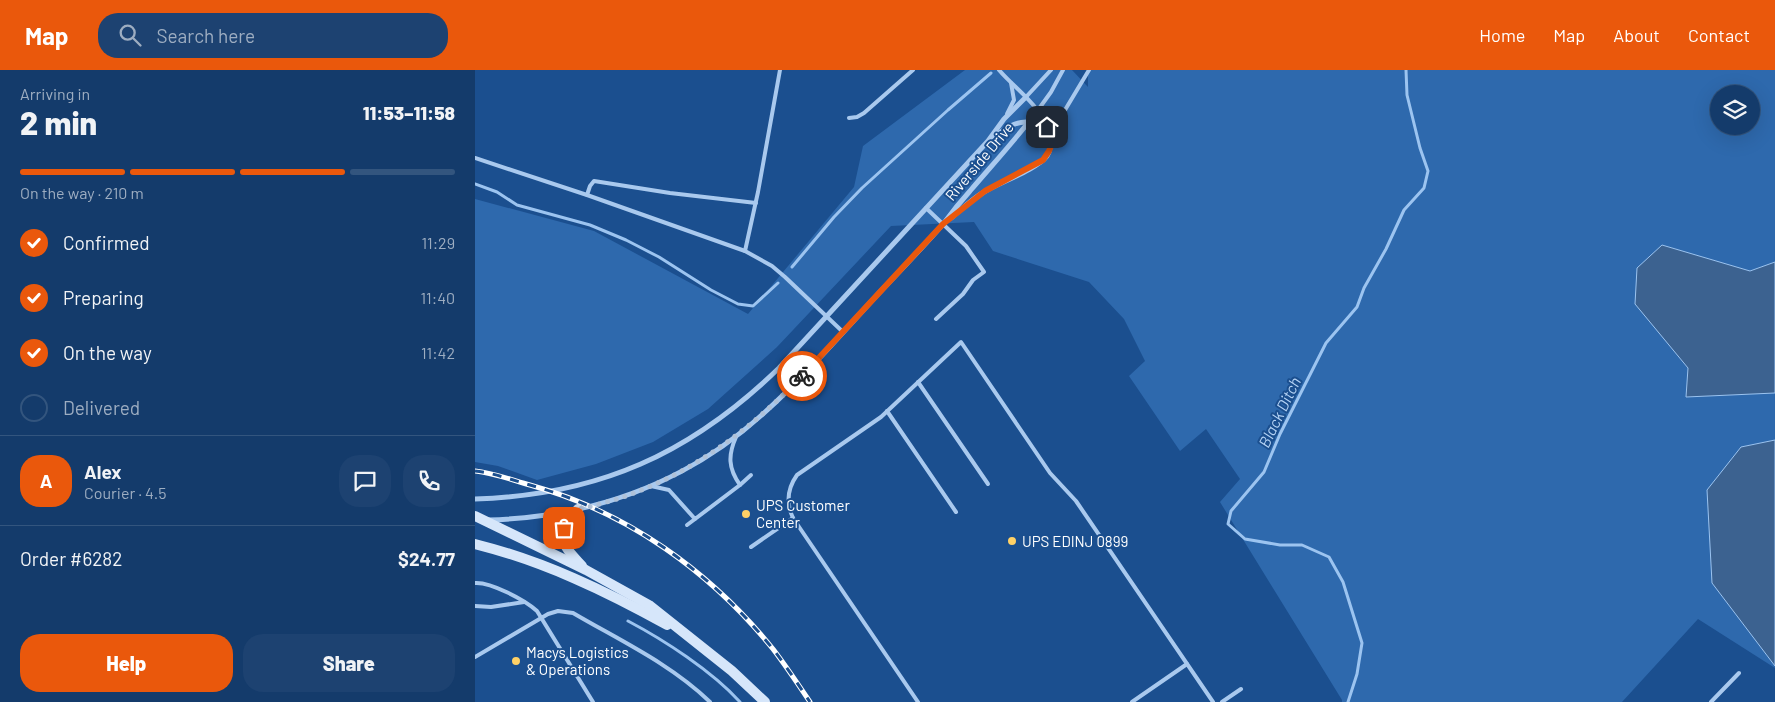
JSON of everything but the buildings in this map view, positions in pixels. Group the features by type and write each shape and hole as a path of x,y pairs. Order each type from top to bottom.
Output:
{"main road":[{"path":"578,509 564,528 563,539 568,550 587,570"},
{"path":"478,519 587,570 649,604 732,671 765,702"},
{"path":"475,544 516,556 570,576 628,604 693,640"}],"street":[{"name":"Riverside Drive","path":"475,499 523,496 568,488 618,473 665,453 706,429 739,404 779,368 988,141 1004,119 1026,97"},
{"name":"Riverside Drive","path":"478,519 529,517 578,509 615,500 651,486 695,463 736,436 783,395 843,332 943,224 1038,110"},
{"path":"943,224 980,194 1043,160 1049,151 1050,142 1043,129 1029,122 1009,126 988,141"}],"lane":[{"path":"745,251 756,203 780,70"},
{"path":"849,118 865,113 913,70"},
{"path":"999,70 1038,110 1049,132 1050,142"},
{"path":"1026,97 1051,70"},
{"path":"1038,110 1063,70"},
{"path":"1050,142 1062,115 1089,70"},
{"path":"1004,119 1014,100 1011,83"},
{"path":"475,158 745,251 772,266 843,332"},
{"path":"587,195 589,186 594,181 670,193 756,203"},
{"path":"926,208 966,246 983,272 936,319"},
{"path":"918,702 793,518 789,509 788,493 797,475 887,411 961,342 1050,473 1076,501 1213,702"},
{"path":"918,382 988,484"},
{"path":"887,411 956,512"},
{"path":"736,436 729,457 735,478 740,485"},
{"path":"687,526 751,476"},
{"path":"651,486 669,490 695,519"},
{"path":"751,547 793,518"},
{"path":"475,583 492,585 533,607 593,702"},
{"path":"475,606 491,608 524,602"},
{"path":"475,657 541,618 558,611 573,614 680,676 709,702"},
{"path":"1132,702 1187,664"},
{"path":"1711,702 1739,673"},
{"path":"1222,702 1241,689"}],"shaded area":[{"path":"965,70 1072,70 1088,87 1088,70 1775,70 1775,262 1750,271 1662,245 1635,303 1688,368 1686,397 1775,393 1775,440 1741,447 1712,583 1775,668 1698,619 1622,702 1342,702 1220,502 1240,479 1206,429 1180,451 1129,376 1145,361 1124,319 1089,282 993,251 974,222 891,226 777,347 708,409 653,442 596,464 537,480 498,466 475,462 475,199 594,231 748,314 854,187 863,146"},
{"path":"1662,245 1750,271 1775,262 1775,393 1686,397 1688,368 1635,304 1637,268"},
{"path":"1775,440 1775,666 1712,583 1707,490 1741,447"}],"waterway":[{"name":"Black Ditch","path":"1348,702 1357,674 1362,643 1343,582 1329,557 1302,545 1280,545 1245,539 1228,524 1231,511 1264,472 1280,434 1326,343 1357,307 1364,288 1386,249 1404,210 1424,188 1428,171 1420,148 1407,95 1406,70"},
{"path":"792,267 834,217 862,188 991,73"},
{"path":"475,184 497,192 517,205 590,225 626,240 659,257 711,290 738,304 753,306 778,283"},
{"path":"628,621 687,657 729,690 740,702"}],"railway":[{"path":"475,471 489,473 566,497 600,511 633,528 664,548 722,594 748,621 773,649 810,702"}],"way so far":[{"path":"564,528 578,509 604,504 638,492 682,470 725,444 764,413 802,376"}],"place":[{"name":"UPS Customer Center","path":"746,514"},
{"name":"UPS EDINJ 0899","path":"1012,541"},
{"name":"Macys Logistics & Operations","path":"516,661"}],"route":[{"path":"802,376 943,224 985,191 1035,165 1047,156 1051,146 1047,127"}]}
